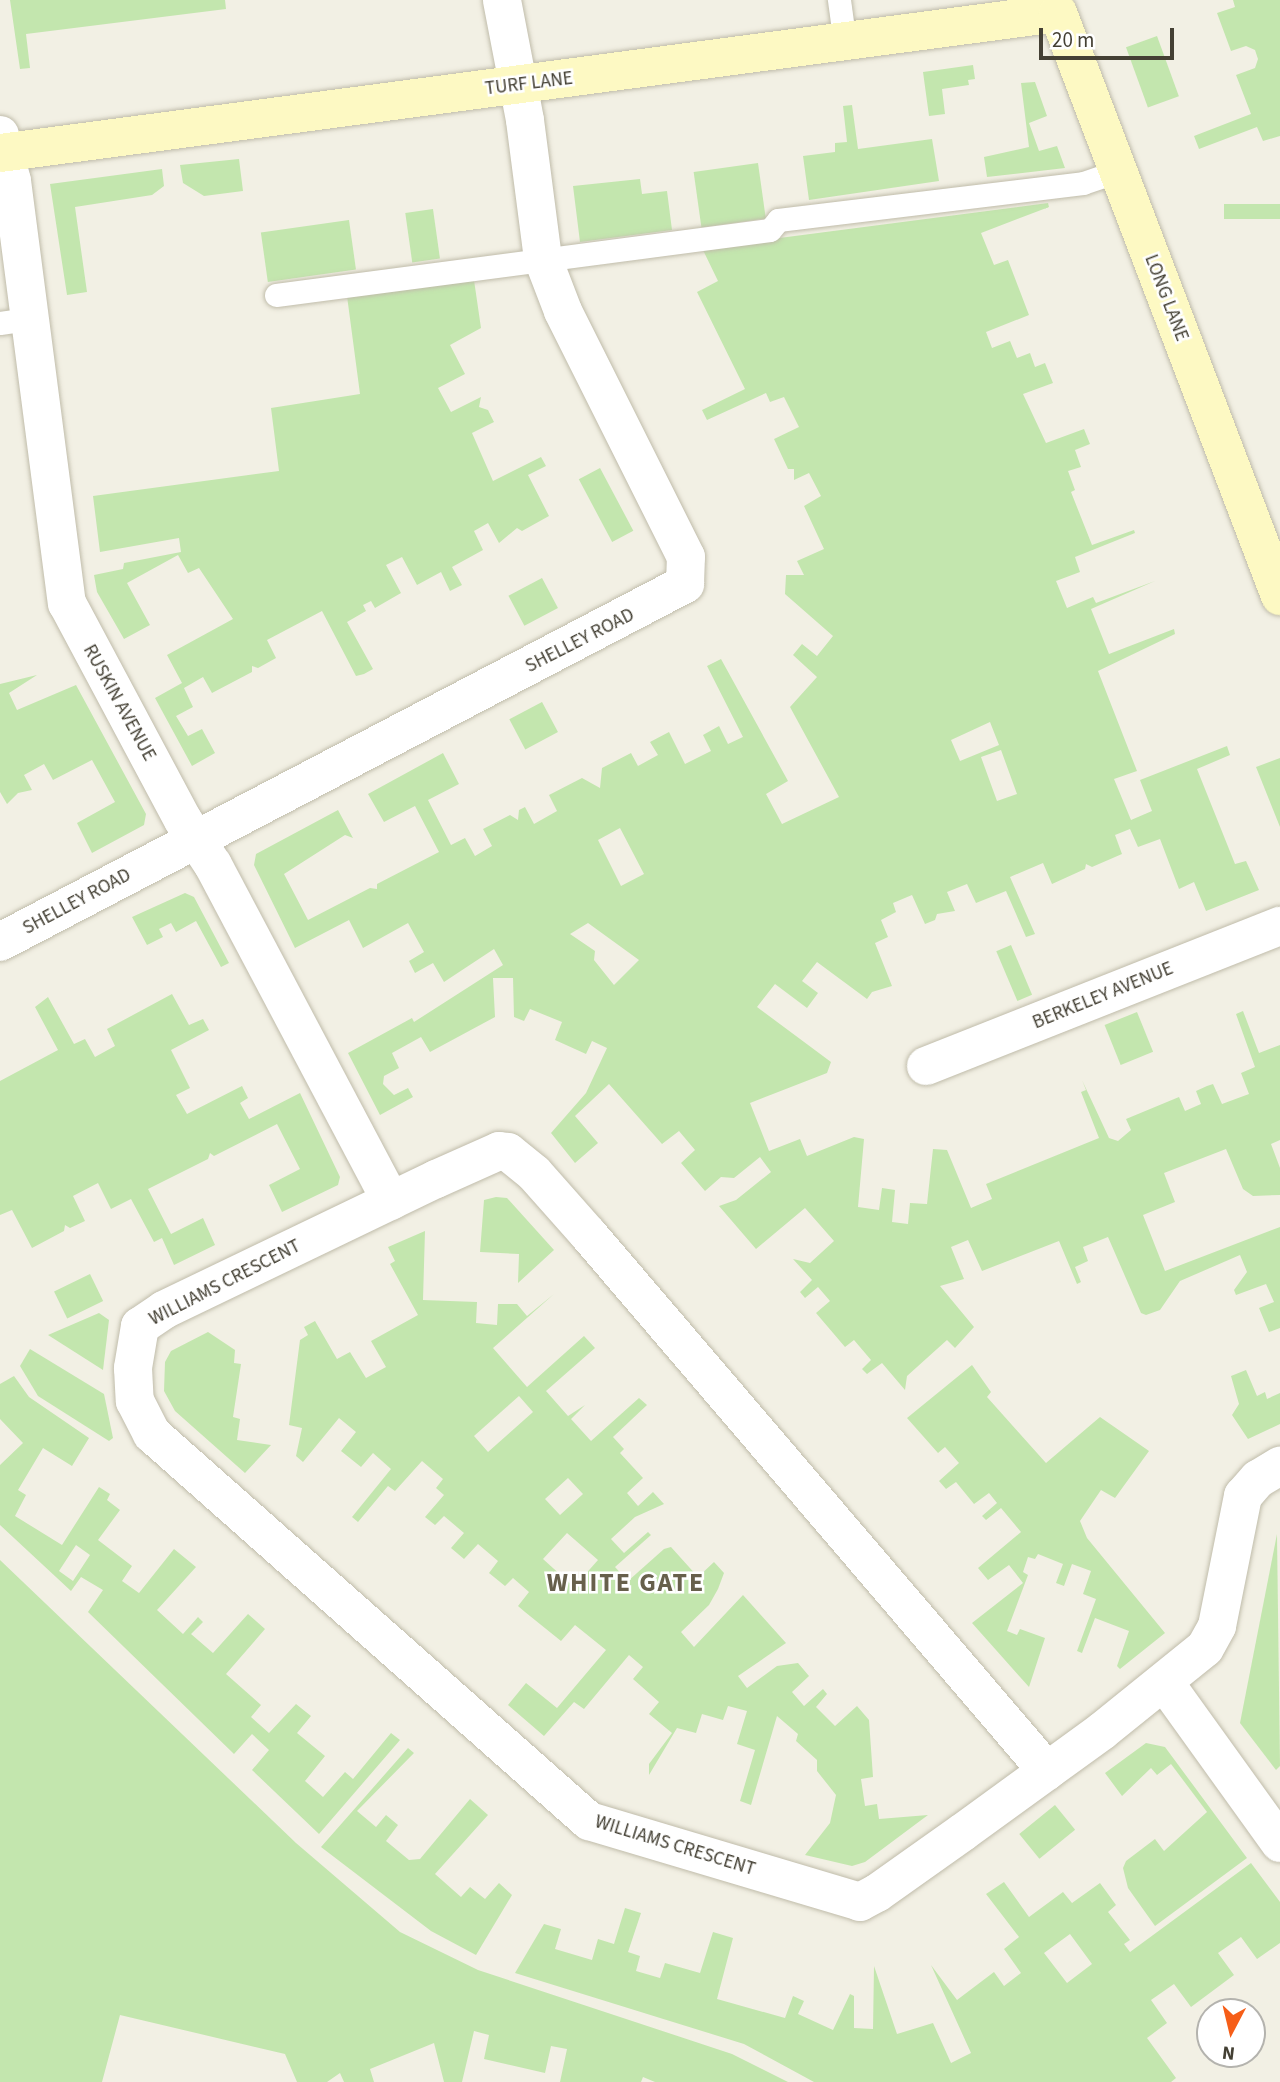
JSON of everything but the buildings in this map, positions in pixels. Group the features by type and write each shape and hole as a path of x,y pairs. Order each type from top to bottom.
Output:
{"street":[{"name":"SHELLEY ROAD","path":"0,942 685,584 686,557 563,311 543,259 519,85 502,0"},
{"name":"TURF LANE","path":"2,147 845,44 1056,6"},
{"name":"LONG LANE","path":"1056,6 1116,171 1280,596"},
{"name":"RUSKIN AVENUE","path":"2,147 15,321 67,603 391,1201"},
{"name":"BERKELEY AVENUE","path":"926,1066 1280,926"},
{"name":"WILLIAMS CRESCENT","path":"1047,1771 589,1234 516,1157 499,1151 391,1201 148,1318 136,1336 135,1401 147,1427 579,1812 603,1826 860,1902 1047,1771 1165,1683 1206,1648 1217,1626 1243,1496 1258,1479 1280,1466"},
{"path":"1165,1683 1280,1843"}],"lane":[{"path":"839,0 845,44"},
{"path":"276,295 770,230 778,220 1083,183 1116,171"}],"green space":[{"path":"10,0 225,0 226,9 26,34 30,68 20,69"},
{"path":"1233,0 1280,0 1280,136 1263,141 1257,127 1199,149 1194,136 1251,114 1236,75 1255,68 1258,59 1255,50 1246,46 1231,51 1217,13 1235,7"},
{"path":"1157,36 1179,96 1148,107 1126,47"},
{"path":"973,65 975,79 968,80 969,85 942,89 945,114 929,116 923,72"},
{"path":"1035,82 1047,116 1029,123 1039,151 1057,146 1065,168 987,177 984,157 1029,147 1021,83"},
{"path":"852,105 858,149 932,139 939,181 809,200 803,156 835,152 835,143 847,142 843,106"},
{"path":"239,159 243,191 204,196 183,183 180,165"},
{"path":"758,163 766,218 701,228 694,172"},
{"path":"162,169 164,186 152,195 75,207 87,292 67,295 50,184"},
{"path":"640,179 642,194 667,191 672,230 580,242 573,186"},
{"path":"1048,203 1049,207 981,233 994,265 1008,260 1029,315 986,332 992,348 1010,341 1017,358 1030,353 1035,367 1045,363 1053,383 1023,394 1046,443 1084,429 1090,444 1075,450 1081,467 1068,471 1075,490 1071,492 1092,545 1134,530 1135,533 1075,557 1080,572 1056,581 1067,608 1093,597 1096,603 1155,581 1091,609 1109,654 1174,629 1175,634 1098,671 1137,771 1114,779 1131,820 1152,811 1140,780 1227,746 1230,755 1197,769 1235,864 1246,861 1259,890 1206,911 1194,882 1179,889 1160,839 1138,847 1130,829 1115,835 1122,854 1092,867 1086,864 1085,869 1052,884 1043,863 1010,877 1035,934 1026,937 1006,891 976,903 967,884 947,892 955,911 937,914 935,920 925,924 912,895 893,903 896,912 881,920 888,937 875,943 892,986 872,992 867,999 817,962 802,981 818,993 807,1008 775,984 757,1007 831,1062 827,1073 750,1103 769,1151 800,1139 807,1156 854,1137 864,1139 858,1207 879,1210 882,1188 895,1190 892,1222 908,1224 910,1203 927,1204 933,1149 947,1150 971,1208 992,1199 986,1184 1099,1138 1081,1092 1086,1090 1082,1080 1109,1138 1118,1141 1131,1130 1126,1119 1179,1097 1185,1111 1201,1104 1196,1091 1207,1086 1213,1084 1222,1104 1249,1094 1241,1073 1255,1067 1236,1014 1243,1011 1259,1053 1280,1045 1280,1140 1271,1144 1280,1168 1280,1195 1253,1196 1243,1189 1226,1149 1164,1173 1175,1202 1143,1215 1165,1271 1280,1227 1280,1328 1269,1332 1259,1308 1274,1302 1266,1284 1236,1295 1234,1290 1247,1272 1240,1255 1180,1281 1160,1310 1146,1315 1141,1313 1108,1237 1083,1247 1088,1261 1075,1267 1081,1282 1077,1284 1059,1241 982,1271 968,1240 951,1247 964,1279 940,1286 974,1327 955,1348 947,1340 907,1376 905,1390 882,1363 867,1374 862,1369 871,1360 854,1340 845,1347 816,1313 830,1301 818,1287 805,1298 800,1292 812,1280 793,1259 810,1263 834,1241 805,1208 756,1249 719,1206 736,1200 771,1172 760,1157 734,1178 721,1177 705,1191 681,1163 695,1150 679,1131 662,1144 609,1084 575,1116 598,1143 575,1163 551,1133 586,1093 607,1048 592,1041 586,1054 555,1040 562,1022 530,1009 524,1021 514,1017 513,978 493,978 495,1017 430,1052 421,1037 392,1053 399,1068 384,1076 383,1084 394,1095 408,1088 413,1097 380,1115 348,1053 412,1018 414,1022 503,965 494,949 444,982 433,963 415,973 409,961 424,952 408,923 363,948 349,920 295,948 254,865 256,854 338,810 353,838 345,835 284,874 308,920 370,888 377,889 377,884 439,852 415,806 384,822 368,794 443,753 459,784 428,800 451,845 465,838 475,856 492,846 483,829 510,815 518,820 519,810 525,807 534,824 557,811 549,795 582,778 600,788 602,768 631,753 638,766 658,755 650,742 669,732 685,764 711,751 703,735 719,726 728,744 743,737 707,666 721,659 788,781 766,794 782,824 839,797 790,707 817,677 793,655 802,644 817,656 833,636 785,594 786,575 804,575 797,561 824,549 804,506 821,496 809,473 794,480 794,469 788,469 774,439 799,427 784,397 770,402 766,393 707,420 702,410 745,389 697,292 718,281 702,248","holes":["990,722 999,745 960,761 951,740","1001,750 1017,794 997,801 981,757","620,828 644,874 621,886 598,840","588,923 639,960 614,985 594,960 595,951 570,934"]},
{"path":"1224,204 1280,204 1280,219 1224,219"},
{"path":"433,209 440,259 412,262 405,213"},
{"path":"349,220 356,270 268,282 261,232"},
{"path":"474,280 481,328 450,345 465,374 438,388 451,412 481,397 479,407 488,410 494,422 472,433 493,481 541,457 546,466 528,475 549,516 522,531 517,528 499,543 488,523 474,531 483,550 452,567 462,585 450,591 441,572 417,585 402,557 386,565 401,593 375,608 371,601 363,605 366,611 347,622 373,669 364,674 356,676 322,611 267,640 276,658 258,668 252,666 252,672 212,693 203,677 184,688 193,707 176,716 188,736 202,729 215,753 192,766 155,698 182,683 167,655 233,619 199,568 188,573 178,555 127,583 150,625 124,639 97,592 94,575 123,569 124,563 181,552 179,538 100,552 93,496 279,471 271,408 360,394 347,296"},
{"path":"600,468 633,531 612,542 579,479"},
{"path":"542,578 558,608 524,626 508,596"},
{"path":"37,675 9,693 17,710 76,685 146,814 144,825 92,853 77,823 115,802 92,760 53,780 44,764 24,775 32,790 18,793 7,804 0,792 0,684"},
{"path":"542,702 558,732 525,749 509,719"},
{"path":"1280,758 1280,827 1256,767"},
{"path":"185,893 194,897 229,963 221,967 196,921 176,932 171,923 159,929 163,937 147,945 132,917"},
{"path":"1011,945 1032,995 1017,1001 996,951"},
{"path":"172,994 189,1025 203,1019 209,1030 171,1050 190,1088 176,1095 187,1114 242,1086 248,1098 240,1103 249,1119 300,1093 340,1177 338,1185 282,1212 269,1185 300,1169 277,1124 214,1156 210,1153 208,1159 148,1189 171,1234 203,1218 215,1245 174,1265 162,1238 154,1242 131,1199 111,1209 98,1183 73,1196 85,1221 70,1228 65,1225 64,1231 32,1248 12,1210 0,1215 0,1081 58,1050 35,1007 48,997 74,1044 85,1039 95,1057 115,1046 107,1029"},
{"path":"1137,1012 1153,1052 1121,1065 1105,1025"},
{"path":"507,1198 554,1250 518,1283 519,1254 480,1252 484,1200"},
{"path":"425,1231 423,1300 477,1302 476,1323 497,1325 498,1304 517,1304 527,1316 554,1294 493,1348 527,1387 584,1336 595,1348 546,1391 568,1416 585,1405 571,1419 591,1441 639,1398 647,1405 613,1437 624,1449 620,1453 643,1478 627,1493 638,1506 653,1492 664,1504 635,1517 611,1539 624,1553 648,1532 651,1535 615,1567 628,1581 664,1549 671,1547 698,1577 714,1562 724,1573 718,1589 709,1605 681,1632 694,1647 743,1595 786,1643 738,1676 747,1688 777,1666 798,1663 809,1676 792,1692 804,1706 823,1689 827,1694 816,1707 835,1726 857,1706 869,1720 873,1777 861,1779 865,1806 877,1804 879,1819 928,1815 865,1862 852,1866 805,1855 830,1823 836,1795 817,1771 817,1760 796,1741 798,1734 777,1716 751,1805 740,1801 755,1750 737,1744 747,1711 728,1706 723,1720 702,1714 696,1733 677,1728 649,1775 649,1764 672,1733 649,1714 659,1702 633,1679 643,1667 629,1655 584,1709 574,1702 544,1736 508,1705 526,1683 557,1708 606,1650 575,1625 561,1641 525,1612 518,1606 529,1592 513,1578 505,1586 489,1573 498,1561 478,1544 464,1559 451,1548 464,1533 444,1516 435,1525 425,1517 444,1495 436,1488 443,1479 422,1461 395,1491 388,1486 358,1522 352,1517 391,1469 373,1453 361,1467 341,1451 356,1432 339,1418 303,1462 296,1456 302,1428 289,1425 300,1340 308,1335 304,1327 315,1321 337,1359 350,1352 366,1378 386,1367 371,1341 418,1315 390,1264 395,1261 388,1247","holes":["519,1396 533,1412 488,1452 474,1436","568,1478 583,1494 560,1515 545,1499","567,1533 598,1560 574,1587 543,1559"]},
{"path":"90,1274 103,1301 67,1318 54,1292"},
{"path":"99,1313 109,1320 103,1370 48,1335"},
{"path":"208,1332 235,1350 234,1363 241,1364 233,1417 240,1419 237,1440 271,1445 245,1473 175,1411 164,1391 165,1362 171,1351"},
{"path":"30,1349 104,1394 113,1438 109,1441 38,1396 20,1366"},
{"path":"972,1365 991,1392 987,1397 1046,1463 1100,1417 1149,1451 1115,1498 1101,1490 1080,1521 1087,1538 1165,1633 1120,1669 1117,1666 1129,1631 1095,1618 1082,1653 1077,1651 1096,1599 1083,1594 1091,1571 1072,1564 1064,1586 1056,1583 1063,1564 1038,1554 1035,1559 1028,1557 1023,1572 1028,1575 1007,1631 1017,1635 1020,1629 1045,1638 1029,1687 972,1623 1023,1583 1009,1565 988,1580 978,1568 1021,1532 1001,1508 986,1520 982,1516 997,1503 989,1493 974,1504 956,1482 946,1489 939,1481 959,1463 945,1447 938,1453 907,1418"},
{"path":"1246,1370 1257,1396 1265,1392 1267,1399 1280,1393 1280,1424 1248,1439 1232,1415 1239,1404 1231,1376"},
{"path":"14,1376 29,1397 89,1438 72,1466 43,1448 18,1490 26,1495 15,1516 62,1545 99,1487 110,1494 107,1500 120,1510 98,1540 132,1566 122,1581 139,1593 174,1549 196,1567 157,1610 183,1634 198,1617 203,1622 191,1634 213,1653 248,1614 265,1629 226,1674 261,1705 251,1717 269,1733 296,1704 311,1716 297,1733 325,1756 305,1781 323,1797 345,1772 353,1779 391,1733 400,1740 319,1834 252,1770 269,1750 252,1734 234,1754 88,1612 103,1590 81,1577 71,1591 0,1525 0,1465 23,1443 0,1419 0,1384","holes":["76,1545 90,1555 73,1581 59,1571"]},
{"path":"1277,1534 1280,1766 1276,1770 1240,1723"},
{"path":"0,1560 296,1843 400,1932 478,1970 732,2054 788,2082 655,2082 643,2077 641,2082 560,2082 567,2049 551,2046 545,2073 484,2059 489,2035 474,2031 462,2082 444,2082 434,2043 370,2069 374,2082 344,2082 340,2073 327,2082 297,2082 285,2054 120,2015 102,2082 0,2082"},
{"path":"1146,1743 1165,1747 1247,1858 1155,1926 1128,1888 1123,1868 1126,1861 1155,1839 1164,1851 1207,1812 1171,1764 1157,1775 1151,1768 1122,1796 1105,1773"},
{"path":"408,1748 414,1753 357,1811 376,1827 386,1815 398,1825 386,1841 409,1860 420,1859 470,1799 488,1815 435,1874 461,1897 470,1887 485,1899 499,1883 512,1895 476,1955 431,1931 321,1847"},
{"path":"1055,1805 1075,1830 1039,1859 1019,1834"},
{"path":"1251,1863 1280,1902 1280,1943 1257,1959 1241,1937 1218,1953 1234,1975 1203,1998 1196,1998 1196,2003 1191,2007 1174,1984 1151,2000 1167,2023 1147,2038 1176,2078 1171,2082 814,2082 744,2044 515,1973 544,1924 561,1929 555,1949 592,1960 598,1939 614,1944 625,1908 641,1913 628,1952 640,1956 636,1971 660,1978 665,1963 700,1973 713,1932 733,1938 717,1999 785,2018 793,1996 804,2001 798,2014 833,2030 850,1994 854,1996 854,2028 873,2029 874,1966 897,2034 933,2023 951,2063 971,2053 931,1965 957,2000 994,1972 1004,1986 1021,1973 1004,1949 1019,1937 986,1894 1004,1882 1029,1917 1063,1892 1072,1903 1100,1883 1116,1905 1108,1912 1130,1940 1124,1944 1130,1952","holes":["1070,1934 1092,1964 1067,1983 1044,1953"]}],"district":[{"name":"WHITE GATE","path":"626,1583"}]}
